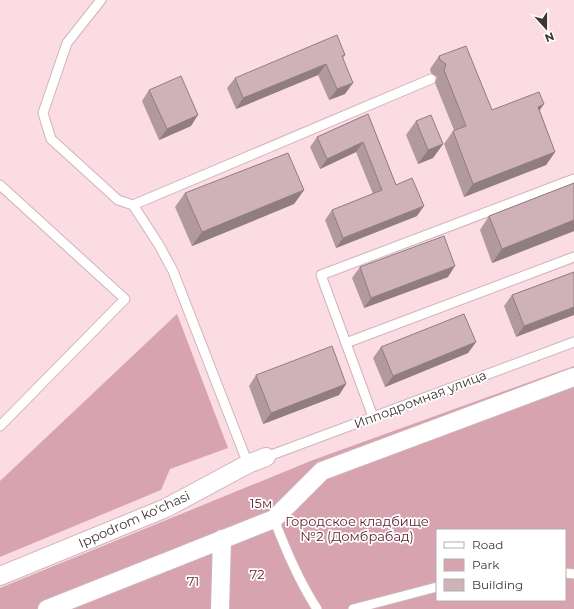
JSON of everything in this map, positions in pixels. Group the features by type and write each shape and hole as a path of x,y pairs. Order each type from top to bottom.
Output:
{"street":[{"path":"47,609 274,519 322,471 574,378"},
{"name":"Ippodrom ko'chasi","path":"0,576 166,508 248,464 266,457"},
{"path":"220,609 222,539"}],"lane":[{"path":"101,0 67,43 43,113 51,139 118,200 133,205 159,246 173,271 248,464"},
{"path":"133,205 431,79"},
{"path":"373,417 321,275 574,179"},
{"path":"0,185 125,299 0,426"},
{"path":"346,343 574,257"},
{"name":"Ипподромная улица","path":"266,457 574,342"},
{"path":"274,519 288,555 304,589 317,609"},
{"path":"353,609 436,587"}],"green space":[{"path":"177,314 228,448 170,469 161,490 0,557 0,481"},
{"name":"Городское кладбище №2 (Домбрабад)","path":"574,366 574,609 0,609 0,588 313,460"}],"building":[{"path":"337,35 345,55 342,56 353,83 337,89 326,64 243,98 235,78"},
{"path":"466,46 492,110 539,92 544,104 538,107 555,152 473,184 453,131 466,126 444,70 446,64 440,60 439,56"},
{"path":"181,76 198,115 167,129 149,90"},
{"path":"368,114 396,185 412,178 424,206 343,238 332,210 382,190 363,142 327,159 317,137"},
{"path":"431,115 443,144 428,150 416,121"},
{"path":"288,153 304,190 202,232 185,193"},
{"path":"574,183 574,220 502,249 489,216"},
{"path":"444,236 455,266 371,298 360,267"},
{"path":"574,272 574,307 524,326 512,295"},
{"path":"464,314 476,342 393,376 381,347"},
{"path":"332,346 346,384 271,413 256,375"}],"park label":[{"name":"15м","path":"261,503"},
{"name":"72","path":"257,574"},
{"name":"71","path":"193,581"}]}
